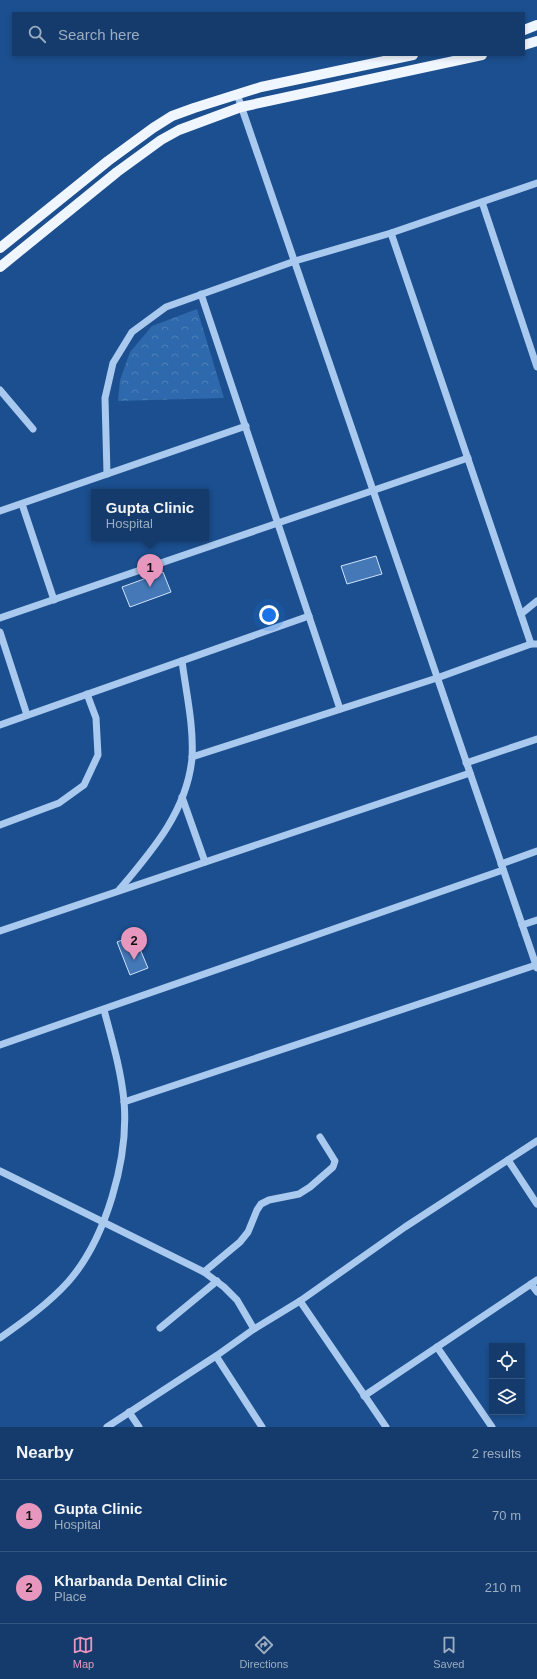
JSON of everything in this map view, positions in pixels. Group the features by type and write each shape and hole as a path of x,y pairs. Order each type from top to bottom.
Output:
{"main road":[{"path":"525,30 537,25"},
{"path":"525,45 537,41"},
{"path":"0,248 108,161 172,116 261,87 408,56"},
{"path":"0,267 117,172 161,140 186,127 241,107 477,56"}],"street":[{"path":"124,1102 536,967 237,94"},
{"path":"107,474 105,398 113,363 132,332 166,307 295,261 392,233 537,182"},
{"path":"482,202 537,367"},
{"path":"192,758 437,678 534,644 521,614 392,233"},
{"path":"201,294 340,709"},
{"path":"0,390 33,429"},
{"path":"0,511 246,426"},
{"path":"0,618 468,458"},
{"path":"22,504 54,600"},
{"path":"521,614 537,601"},
{"path":"0,725 309,616"},
{"path":"0,632 27,715"},
{"path":"119,890 150,853 170,825 188,783 192,758 190,721 182,661"},
{"path":"0,825 59,803 84,785 98,755 96,718 87,694"},
{"path":"466,763 537,739"},
{"path":"0,931 470,773"},
{"path":"182,797 205,862"},
{"path":"0,1045 104,1010 502,867 537,851"},
{"path":"522,925 537,920"},
{"path":"0,1338 39,1310 68,1282 86,1258 104,1223 121,1162 124,1138 124,1102 117,1059 104,1010"},
{"path":"204,1272 240,1242 248,1232 256,1210 261,1204 270,1200 299,1194 310,1187 333,1167 334,1161 320,1137"},
{"path":"106,1427 216,1356 254,1328 300,1301 405,1227 537,1141"},
{"path":"508,1160 537,1204"},
{"path":"0,1171 204,1272 217,1281 237,1300 254,1328"},
{"path":"160,1328 217,1281"},
{"path":"364,1396 534,1282 537,1292"},
{"path":"300,1301 386,1427"},
{"path":"438,1347 492,1427"},
{"path":"216,1356 262,1427"},
{"path":"129,1412 139,1427"}],"green space":[{"path":"197,309 224,398 118,401 120,380 130,352 152,326"}],"building":[{"path":"376,556 382,574 347,584 341,566"},
{"path":"163,572 171,592 130,607 122,587"},
{"path":"127,938 133,952 140,949 148,968 130,975 117,942"}],"place":[{"name":"Gupta Clinic","path":"150,587"},
{"name":"Kharbanda Dental Clinic","path":"134,960"}]}
